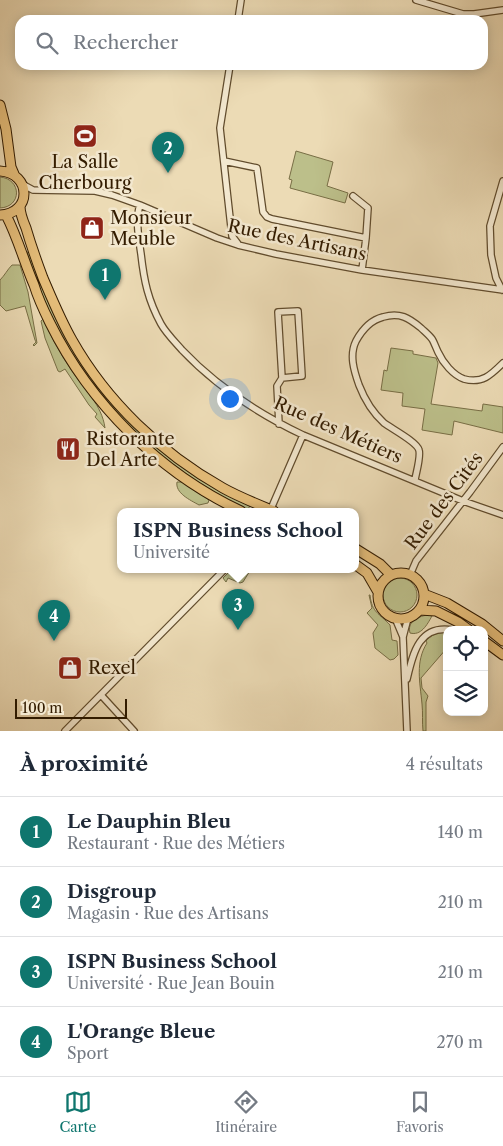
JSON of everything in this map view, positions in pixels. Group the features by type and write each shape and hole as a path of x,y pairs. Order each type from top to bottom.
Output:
{"main road":[{"path":"0,105 6,129 11,167 22,184 24,191 22,203 34,254 50,296 80,354 113,398 164,448 223,488 265,508"},
{"path":"0,171 14,174"},
{"path":"22,203 12,213 3,215 13,226 34,287 51,324 85,381 132,435 160,460 184,479 235,508"},
{"path":"359,551 380,564 391,575"},
{"path":"359,567 367,572 378,592"},
{"path":"410,574 420,582 424,594 422,606 408,618 395,618 388,615 380,605 378,598 381,585 391,575 410,574"},
{"path":"424,594 447,603 482,624 503,641"},
{"path":"419,610 436,611 464,626"},
{"path":"488,644 503,655"}],"street":[{"path":"239,15 241,0"},
{"path":"416,0 463,14 503,10"},
{"path":"229,70 220,128 232,236 238,245"},
{"path":"224,161 257,168 263,212 267,217 366,238"},
{"path":"502,290 496,278 491,255 490,226 503,181"},
{"name":"Rue des Artisans","path":"22,184 33,190 95,191 112,195 217,238 238,245 305,260 502,290"},
{"path":"22,203 33,190"},
{"path":"353,196 368,208 362,270"},
{"name":"Rue des Métiers","path":"140,205 137,213 140,250 144,283 152,306 162,326 190,358 215,381 253,409 279,424 463,501 503,515"},
{"path":"279,424 277,386 282,378 278,312 298,311 302,376 282,378"},
{"path":"415,480 420,452 417,445 382,422 362,394 352,357 355,342 365,328 374,319 392,314 408,317 432,338 439,355 450,370 462,378 475,382 491,375 503,363"},
{"path":"272,508 303,435"},
{"name":"Rue des Cités","path":"410,574 416,560 503,447"},
{"path":"65,731 220,573"},
{"path":"395,618 403,637"},
{"path":"407,731 403,637 408,618"},
{"path":"405,688 412,658 420,640 425,635 443,629"},
{"path":"100,695 134,731"}],"green space":[{"path":"296,151 333,162 327,186 348,193 345,203 290,188 292,180 289,179"},
{"path":"0,177 12,183 16,193 12,203 0,208"},
{"path":"27,252 29,252 53,312 123,415 151,443 185,469 214,488 250,505 249,508 244,508 216,493 187,474 158,453 132,429 86,375 67,345 37,283"},
{"path":"12,265 20,265 28,292 37,343 34,346 36,342 25,306 6,311 0,305 0,280"},
{"path":"43,319 64,359 100,412 105,428 95,417 97,414 65,369 60,372 58,371 45,338 41,321"},
{"path":"391,348 413,351 413,354 436,358 438,363 431,404 482,411 483,404 503,407 503,433 454,421 452,435 422,430 425,409 402,406 403,393 381,390 384,370 387,371"},
{"path":"177,482 182,482 209,500 208,503 199,505 188,498 178,490"},
{"path":"228,573 249,573 243,582 240,583 228,578 226,582 223,578"},
{"path":"400,578 407,579 412,583 416,588 416,602 412,607 407,611 400,612 393,611 388,607 384,602 383,595 384,588 388,583 393,579"},
{"path":"369,595 374,609 390,625 392,640 397,641 398,655 394,659 390,660 375,648 373,633 378,625 367,613 372,608"},
{"path":"427,615 432,616 423,629 414,634 410,633 411,623"},
{"path":"443,632 443,653 421,678 422,688 428,696 426,702 426,731 423,731 419,672 426,641 433,635"}],"place":[{"name":"La Salle Cherbourg","path":"85,136"},
{"name":"Disgroup","path":"168,173"},
{"name":"Monsieur Meuble","path":"92,228"},
{"name":"Le Dauphin Bleu","path":"105,300"},
{"name":"Ristorante Del Arte","path":"68,449"},
{"name":"ISPN Business School","path":"238,630"},
{"name":"L'Orange Bleue","path":"54,641"},
{"name":"Rexel","path":"70,668"}]}
